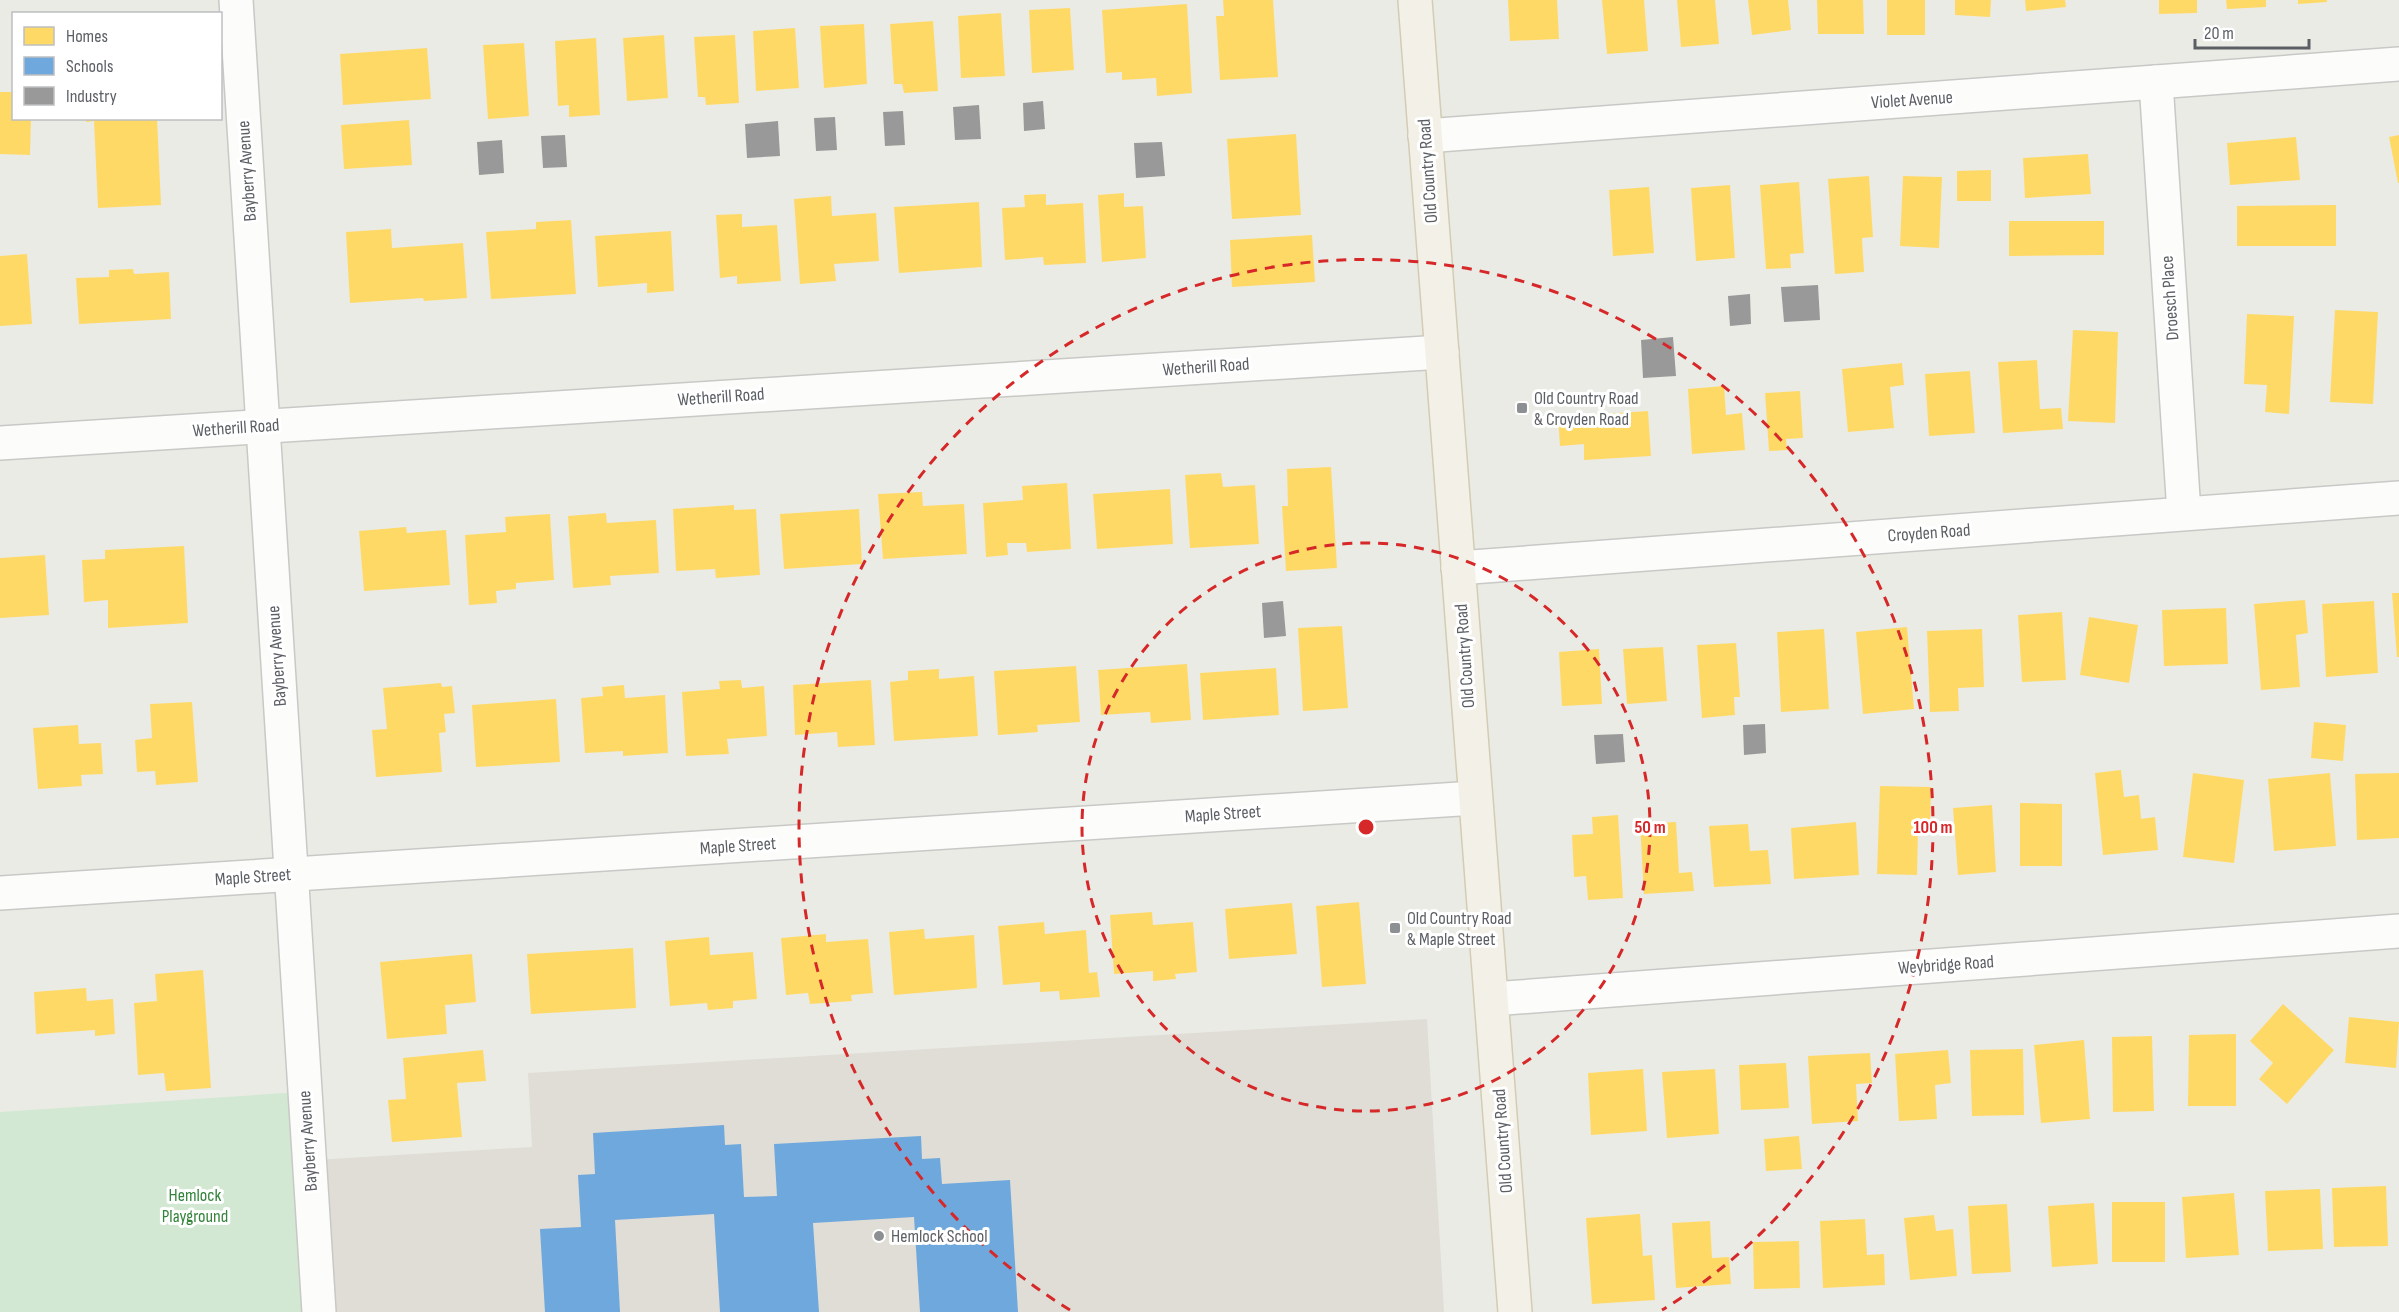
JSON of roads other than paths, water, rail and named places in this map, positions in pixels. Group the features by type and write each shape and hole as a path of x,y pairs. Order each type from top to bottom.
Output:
{"main road":[{"name":"Old Country Road","path":"1415,0 1515,1312"}],"street":[{"name":"Bayberry Avenue","path":"236,0 319,1312"},
{"name":"Violet Avenue","path":"1425,136 2399,64"},
{"name":"Droesch Place","path":"2156,82 2184,513"},
{"name":"Wetherill Road","path":"0,443 1442,352"},
{"name":"Croyden Road","path":"1458,568 2399,498"},
{"name":"Maple Street","path":"0,893 1476,798"},
{"name":"Weybridge Road","path":"1492,999 2399,931"}],"place":[{"name":"Old Country Road & Croyden Road","path":"1522,408"},
{"name":"Old Country Road & Maple Street","path":"1395,928"},
{"name":"Hemlock School","path":"879,1236"}],"park label":[{"name":"Hemlock Playground","path":"195,1205"}]}
